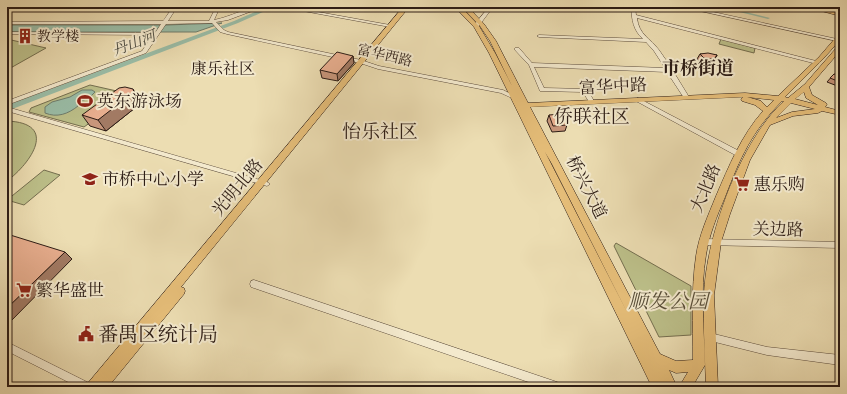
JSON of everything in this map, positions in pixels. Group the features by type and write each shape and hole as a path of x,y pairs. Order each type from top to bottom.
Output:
{"main road":[{"name":"光明北路","path":"364,63 390,26 406,7"},
{"name":"光明北路","path":"100,387 264,184 412,7"},
{"name":"桥兴大道","path":"458,7 478,24 658,387"},
{"name":"桥兴大道","path":"465,7 493,41 671,387"},
{"path":"814,7 840,12"},
{"name":"大北路","path":"712,387 709,295 716,242 746,160 755,143 786,99 839,38"},
{"name":"大北路","path":"699,365 698,283 704,242 710,222 739,154 752,131 767,111 805,86 840,48"},
{"path":"805,86 807,93 812,99 839,112"},
{"path":"728,96 755,102 767,111"},
{"name":"富华中路","path":"525,105 728,96 761,96 786,99"},
{"path":"514,97 525,105"},
{"path":"786,99 828,107"},
{"path":"786,99 839,112"},
{"path":"767,124 782,117 802,112 839,112"},
{"name":"光明北路","path":"92,387 264,184"},
{"path":"656,358 676,367 699,365"},
{"path":"685,387 699,365"}],"street":[{"path":"7,103 144,52 175,7"},
{"path":"213,22 211,21 218,7"},
{"path":"7,23 213,22 261,7"},
{"path":"478,24 491,7"},
{"path":"633,7 635,24 656,50 686,97"},
{"path":"684,7 839,38"},
{"path":"298,10 390,26"},
{"path":"634,16 817,62"},
{"name":"富华西路","path":"213,22 222,31 227,33 503,92 514,97"},
{"path":"7,33 157,34"},
{"path":"539,36 648,41"},
{"path":"517,50 531,64 542,90 585,90 591,102"},
{"path":"531,64 669,70"},
{"path":"638,100 739,154"},
{"path":"7,109 264,184"},
{"name":"关边路","path":"704,242 840,245"},
{"path":"254,284 557,387"},
{"path":"710,337 767,351 840,360"},
{"path":"7,346 88,387"}],"green space":[{"path":"7,39 46,48 7,70"},
{"path":"721,39 755,48 754,53 719,44"},
{"name":"英东游泳场","path":"90,85 130,94 84,127 29,112 31,108"},
{"path":"7,121 23,123 32,129 36,136 36,145 24,164 7,181"},
{"path":"44,170 60,175 24,205 7,200"},
{"name":"顺发公园","path":"616,243 691,286 691,335 659,337 614,246"}],"shaded area":[{"path":"222,23 196,32 7,32 7,25 167,25"},
{"path":"82,90 92,90 95,92 89,98 79,102 78,106 66,113 54,115 45,113 45,107 52,102 70,97"}],"building":[{"path":"337,52 353,56 337,74 320,70"},
{"path":"708,53 717,55 714,59 704,58 700,54"},
{"path":"834,74 840,76 840,82 830,78"},
{"path":"125,87 133,89 134,92 98,120 82,115 119,88"},
{"path":"562,114 567,125 553,126 549,115"},
{"name":"繁华盛世","path":"7,234 65,252 7,308"}],"waterway":[{"name":"丹山河","path":"7,108 236,22 271,7"},
{"path":"721,7 768,18"}],"place":[{"name":"教学楼","path":"25,36"},
{"name":"英东游泳场","path":"85,101"},
{"name":"市桥中心小学","path":"90,179"},
{"name":"惠乐购","path":"742,184"},
{"name":"繁华盛世","path":"24,290"},
{"name":"番禺区统计局","path":"86,334"}],"district":[{"name":"康乐社区","path":"223,68"},
{"name":"市桥街道","path":"698,68"},
{"name":"侨联社区","path":"592,116"},
{"name":"怡乐社区","path":"380,131"}]}
